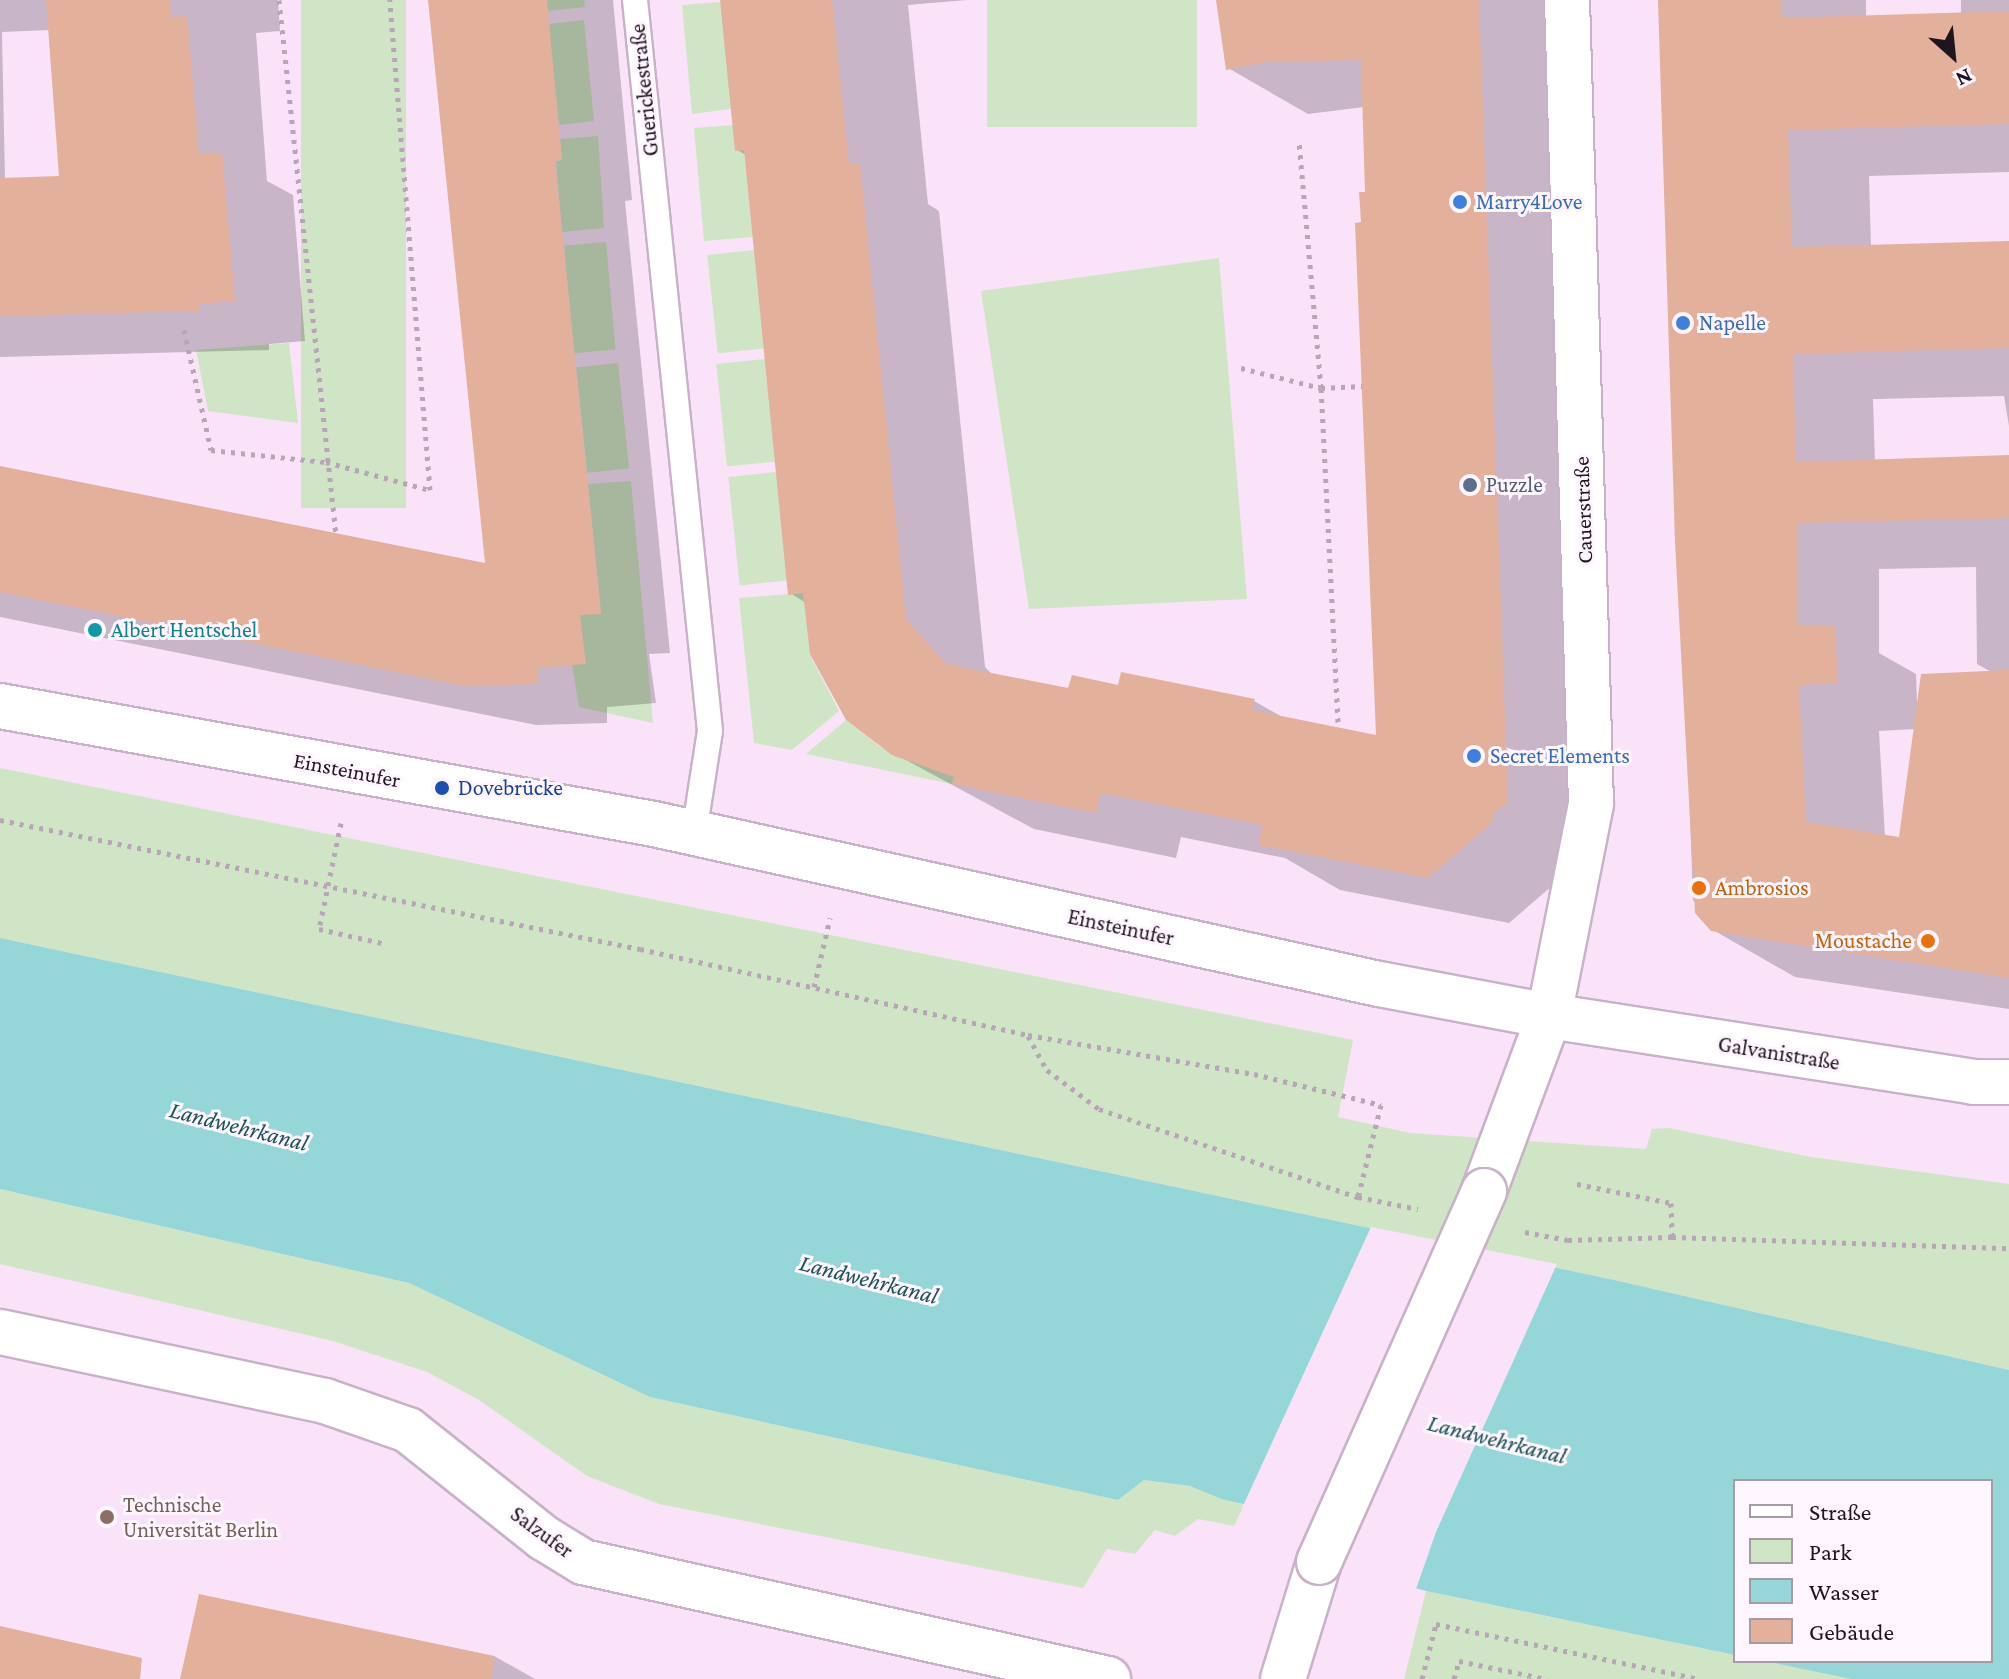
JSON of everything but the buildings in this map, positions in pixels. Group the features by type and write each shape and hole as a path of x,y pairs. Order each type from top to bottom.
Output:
{"street":[{"name":"Cauerstraße","path":"1283,1679 1319,1562 1484,1191 1549,1016 1591,804 1567,0"},
{"name":"Einsteinufer","path":"0,706 694,833 1379,984 1549,1016"},
{"name":"Galvanistraße","path":"1549,1016 1973,1082 2009,1082"},
{"name":"Salzufer","path":"0,1332 325,1401 408,1430 544,1538 583,1562 1108,1679"}],"lane":[{"name":"Guerickestraße","path":"635,0 710,731 694,833"}],"path":[{"path":"279,0 336,535"},
{"path":"184,330 211,450 326,462 430,490 390,0"},
{"path":"1299,140 1321,388 1338,722"},
{"path":"1241,368 1321,388 1362,386"},
{"path":"351,771 319,929 382,943"},
{"path":"0,820 814,987 1028,1035 1254,1074 1381,1105 1358,1197"},
{"path":"814,987 826,937"},
{"path":"1028,1035 1047,1070 1099,1109 1358,1197 1382,1202"},
{"path":"1577,1184 1671,1203 1672,1237"},
{"path":"1568,1240 1672,1237 2009,1248"},
{"path":"1422,1679 1436,1624 1700,1679"},
{"path":"1454,1679 1459,1661 1547,1679"}],"green space":[{"path":"301,0 406,0 406,508 301,508"},
{"path":"546,0 584,0 585,7 547,11"},
{"path":"987,0 1197,0 1197,127 987,127"},
{"path":"720,2 738,89 729,90 731,109 692,114 682,5"},
{"path":"584,20 594,121 559,125 556,97 548,98 549,24"},
{"path":"733,125 735,151 744,150 753,237 704,241 694,128"},
{"path":"598,136 604,228 562,232 556,161 562,160 560,139"},
{"path":"606,242 615,350 574,353 564,246"},
{"path":"754,250 764,348 718,353 707,255"},
{"path":"1219,258 1247,599 1029,609 981,291"},
{"path":"289,343 298,423 208,411 196,350"},
{"path":"765,359 776,461 727,467 716,364"},
{"path":"618,363 629,468 587,473 576,367"},
{"path":"776,472 787,580 740,585 728,477"},
{"path":"631,481 653,723 579,707 572,665 580,615 601,613 588,484"},
{"path":"803,593 811,657 839,711 792,750 754,743 739,598"},
{"path":"846,720 882,748 957,768 952,784 806,754"},
{"path":"0,768 1353,1040 1338,1117 1410,1133 1646,1149 1652,1129 1669,1128 1811,1157 2009,1184 2009,1370 1614,1280 0,938"},
{"path":"0,1189 409,1283 650,1397 1118,1500 1144,1480 1190,1486 1244,1505 1234,1526 1198,1519 1175,1536 1155,1530 1135,1554 1107,1549 1083,1588 659,1504 587,1476 479,1400 427,1372 333,1341 0,1264"},
{"path":"1426,1591 1733,1655 1733,1663 1774,1663 1851,1679 1404,1679"}],"water":[{"name":"Landwehrkanal","path":"0,938 1614,1280 2009,1370 2009,1679 1851,1679 1774,1663 1993,1663 1993,1479 1733,1479 1733,1655 1426,1591 1320,1562 1337,1526 1222,1499 1190,1486 1144,1480 1118,1500 650,1397 409,1283 0,1189"}],"pier":[{"path":"1371,1227 1557,1264 1436,1532 1416,1589 1316,1561 1332,1528 1242,1508"}],"place":[{"name":"Marry4Love","path":"1460,202"},
{"name":"Napelle","path":"1683,323"},
{"name":"Puzzle","path":"1470,485"},
{"name":"Albert Hentschel","path":"95,630"},
{"name":"Secret Elements","path":"1474,756"},
{"name":"Dovebrücke","path":"442,788"},
{"name":"Ambrosios","path":"1699,888"},
{"name":"Moustache","path":"1928,941"},
{"name":"Technische Universität Berlin","path":"107,1517"}]}
